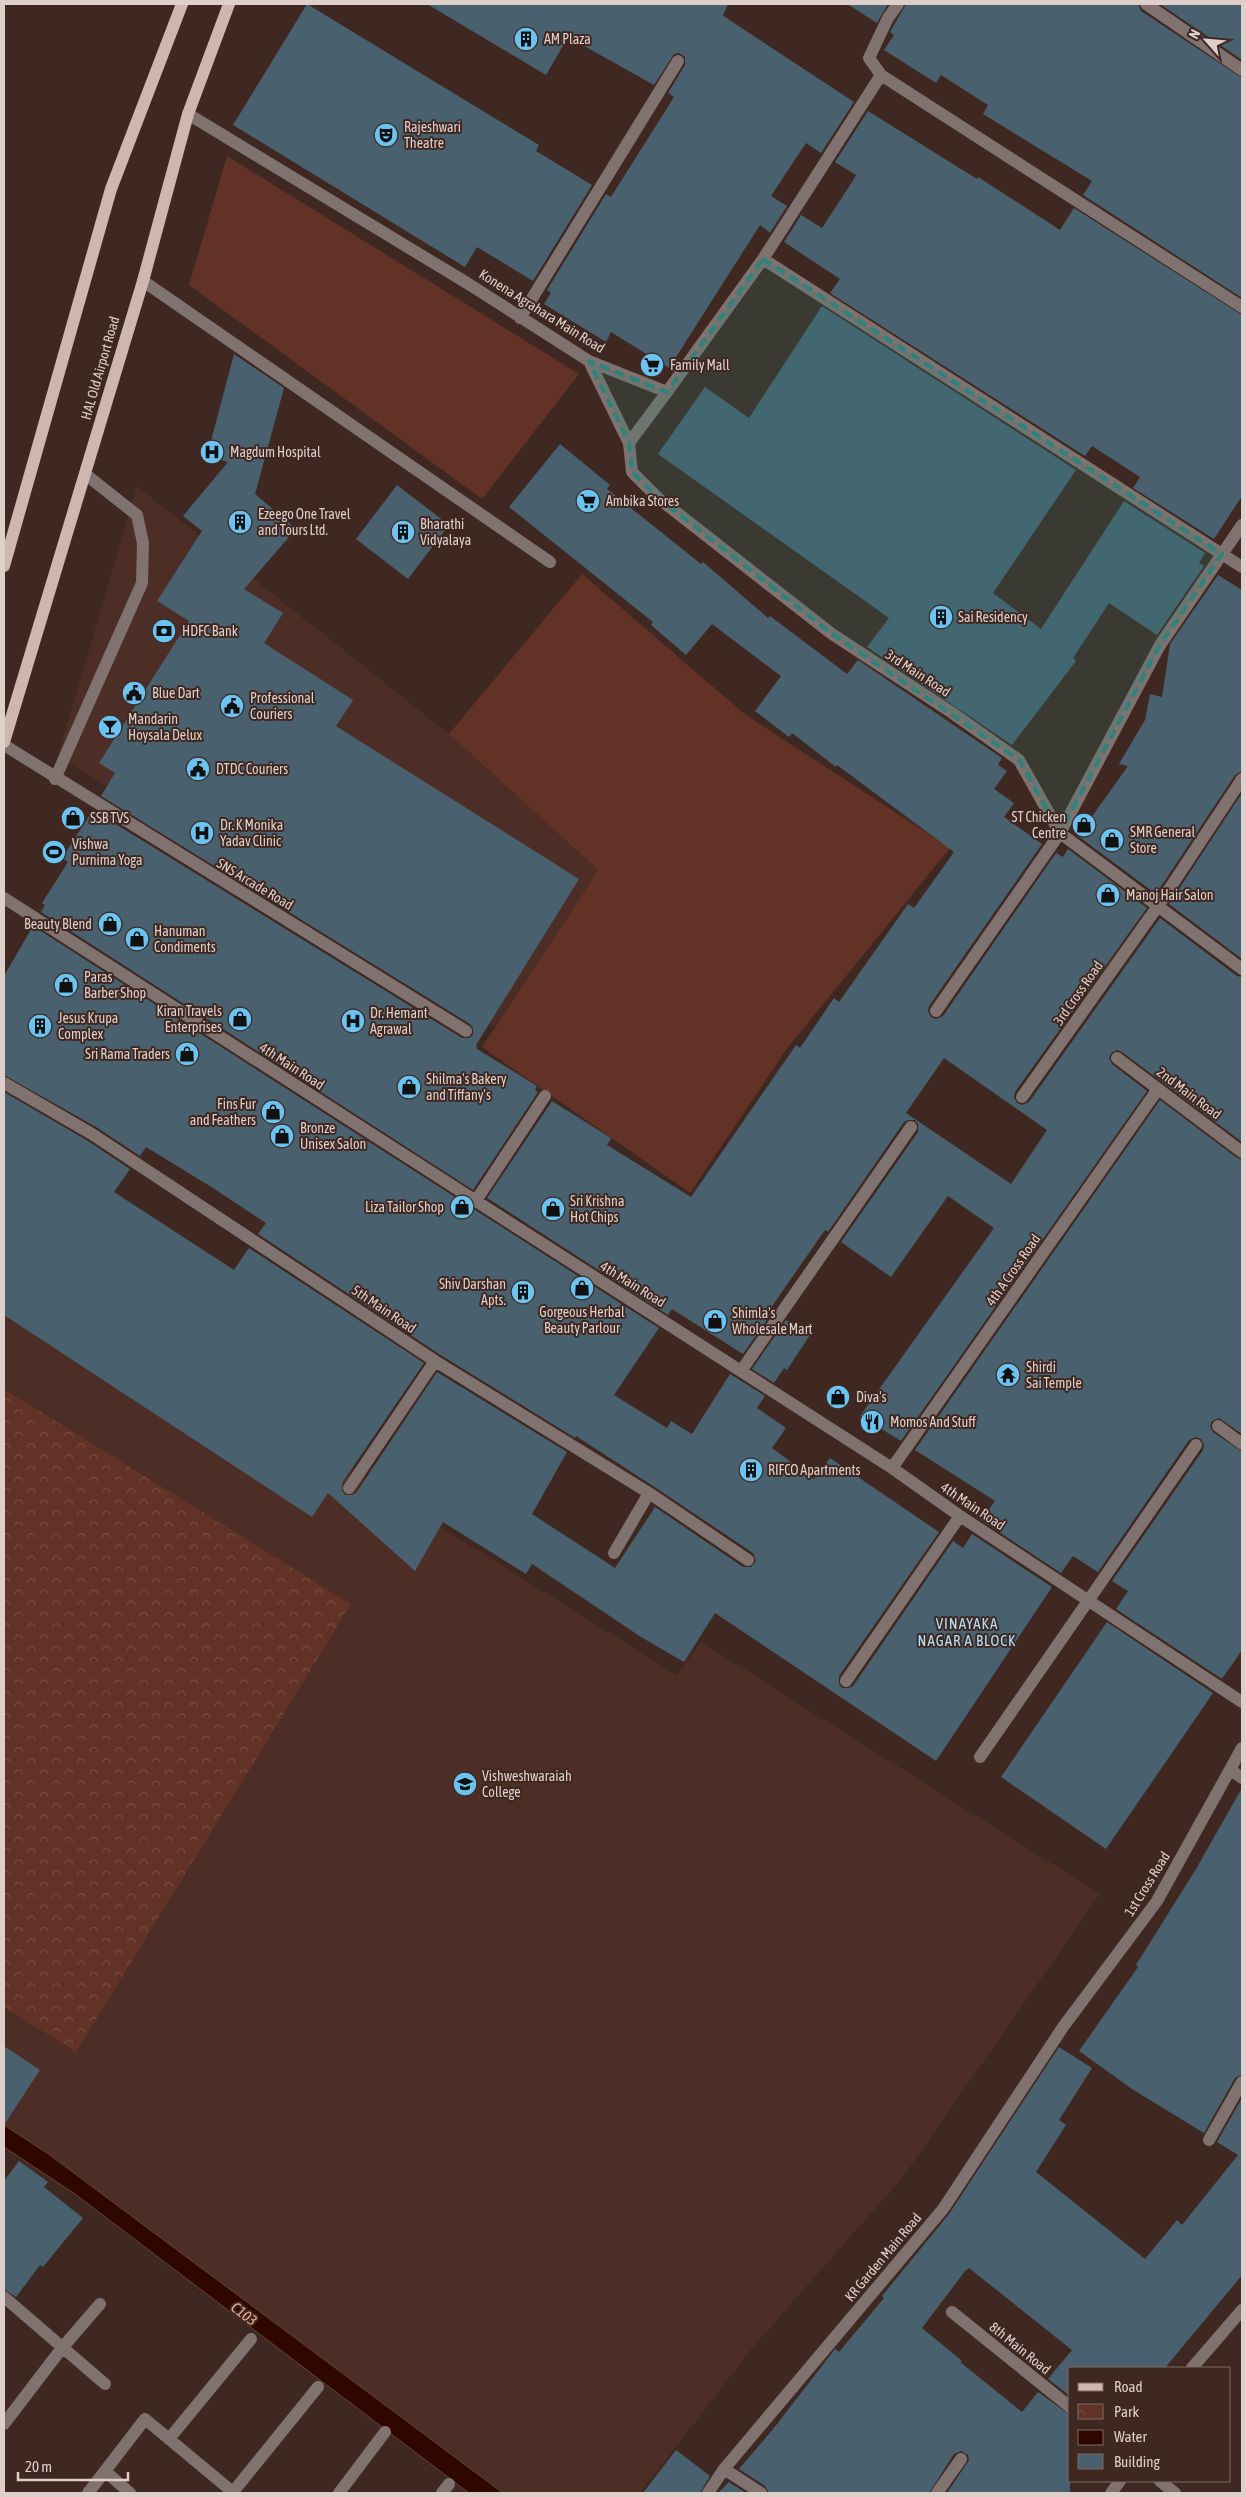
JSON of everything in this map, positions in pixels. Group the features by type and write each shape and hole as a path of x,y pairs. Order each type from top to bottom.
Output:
{"main road":[{"path":"4,566 111,190 182,4"},
{"name":"HAL Old Airport Road","path":"4,744 143,281 188,114 229,4"}],"street":[{"path":"898,4 888,18 869,58 881,75 1242,307"},
{"path":"1146,4 1242,70"},
{"path":"520,318 678,61"},
{"path":"589,361 629,443 763,259 881,75"},
{"name":"Konena Agrahara Main Road","path":"188,114 467,283 589,361 667,392"},
{"path":"763,259 1242,568"},
{"path":"143,281 550,562"},
{"name":"3rd Main Road","path":"629,443 632,472 658,498 832,634 951,712 1019,760 1060,832 1242,970"},
{"path":"55,779 142,583 144,543 137,515 85,474"},
{"path":"936,1011 1060,832 1160,645 1242,525"},
{"name":"SNS Arcade Road","path":"4,744 55,779 466,1031"},
{"name":"3rd Cross Road","path":"1022,1097 1158,906 1242,779"},
{"name":"4th Main Road","path":"4,898 892,1468 960,1516 1242,1702"},
{"name":"2nd Main Road","path":"1116,1058 1242,1152"},
{"name":"5th Main Road","path":"4,1083 92,1134 435,1361 649,1493 748,1560"},
{"name":"4th A Cross Road","path":"892,1468 1158,1089"},
{"path":"475,1202 545,1096"},
{"path":"741,1371 911,1127"},
{"path":"350,1488 435,1361"},
{"path":"1218,1426 1242,1444"},
{"path":"980,1757 1196,1446"},
{"path":"614,1554 649,1493"},
{"path":"846,1681 960,1516"},
{"name":"1st Cross Road","path":"1063,2027 1157,1901 1242,1748"},
{"path":"1231,1770 1242,1778"},
{"name":"KR Garden Main Road","path":"708,2493 724,2469 943,2208 1063,2027"},
{"path":"1209,2140 1242,2082"},
{"path":"4,2297 105,2384"},
{"path":"4,2424 62,2348 100,2304"},
{"path":"1193,2367 1242,2310"},
{"name":"8th Main Road","path":"952,2312 1068,2405"},
{"path":"169,2439 252,2339"},
{"path":"88,2493 145,2419 233,2493 318,2387"},
{"path":"338,2493 385,2432"},
{"path":"937,2493 961,2459"},
{"path":"724,2469 761,2493"},
{"path":"105,2472 130,2493"},
{"path":"1111,2493 1119,2482"},
{"path":"1161,2482 1176,2493"}],"highlighted area":[{"path":"763,259 1222,554 1160,645 1060,833 1019,760 832,634 658,498 632,472 629,443 589,361 667,392"}],"shaded area":[{"path":"137,486 449,734 598,870 494,1027 58,756"},
{"name":"Vishweshwaraiah College","path":"4,1234 442,1528 677,1675 701,1642 1100,1894 903,2177 754,2346 640,2493 503,2493 47,2153 4,2125"}],"green space":[{"path":"227,156 579,374 482,499 189,285"},
{"path":"582,574 746,715 950,848 786,1050 690,1193 482,1047 598,870 449,734"},
{"path":"4,1389 351,1604 76,2052 4,2007"}],"water":[{"name":"C103","path":"4,2125 47,2153 503,2493 469,2493 75,2194 4,2147"}],"building":[{"name":"Rajeshwari Theatre","path":"307,4 539,145 536,151 592,185 533,281 477,247 465,267 233,125"},
{"path":"427,4 728,4 723,15 725,17 854,102 821,153 806,143 771,196 787,206 770,233 760,225 669,368 611,332 606,342 544,304 551,293 547,290 606,194 611,197 674,97 668,93 685,65 685,57 679,53 674,54 654,85 568,37 546,75"},
{"path":"847,4 888,4 877,23"},
{"path":"906,4 1138,4 1141,11 1242,78 1242,298 1083,195 1092,181 983,114 988,105 941,75 936,83 884,50 894,35 890,32"},
{"path":"1160,4 1242,4 1242,60"},
{"path":"868,111 977,179 978,177 1060,230 1074,208 1242,315 1242,496 1214,539 1133,488 1140,477 1092,446 1085,456 830,293 840,279 784,242 801,215 822,228 854,179 856,175 835,162"},
{"path":"822,306 1076,470 993,593 1041,629 1124,501 1205,553 1199,563 1204,566 1157,635 1109,603 1073,658 1076,661 1012,745 867,647 889,618 658,454 705,387 749,418"},
{"path":"234,354 284,388 255,494 296,529 244,589 283,613 264,643 353,700 336,726 579,879 476,1045 477,1049 537,1086 535,1090 538,1092 473,1190 41,912 45,905 42,903 68,862 62,858 93,810 462,1038 469,1038 473,1035 473,1028 470,1024 101,796 115,773 99,763 189,621 157,601 202,531 183,516 228,462 207,456"},
{"path":"560,444 610,485 607,489 701,564 703,562 768,618 770,616 847,674 858,660 1002,758 998,765 1007,771 994,789 1014,803 1004,817 1042,844 929,1006 928,1011 931,1017 936,1019 943,1016 1056,853 1063,857 1068,849 1147,908 1015,1092 1014,1097 1017,1103 1022,1105 1029,1102 1160,918 1237,976 1242,977 1242,1142 1122,1052 1117,1050 1111,1053 1109,1058 1112,1064 1147,1091 901,1441 860,1416 994,1228 948,1196 891,1277 841,1242 918,1132 918,1124 915,1120 904,1122 828,1232 825,1230 770,1309 773,1311 743,1354 672,1309 668,1315 487,1198 552,1101 611,1138 607,1145 691,1197 796,1045 800,1048 834,998 839,1002 908,904 914,908 954,852 792,733 789,737 755,711 781,676 712,624 686,655 651,625 653,622 509,507","holes":["944,1058 1047,1130 1011,1184 906,1113"]},
{"name":"Bharathi Vidyalaya","path":"397,485 449,525 408,579 356,539"},
{"path":"1218,575 1242,590 1242,771 1235,775 1156,894 1078,836 1128,766 1119,764 1145,720 1150,694 1162,697 1170,644"},
{"path":"1242,793 1242,959 1169,904"},
{"path":"33,926 659,1328 614,1395 667,1428 671,1421 692,1434 730,1374 765,1396 757,1408 786,1428 772,1448 814,1479 830,1458 939,1532 839,1676 839,1684 842,1688 853,1686 953,1541 963,1548 972,1534 1052,1587 936,1761 715,1613 684,1662 641,1637 532,1564 526,1574 443,1522 415,1571 328,1493 312,1517 4,1315 4,1092 88,1141 130,1169 114,1192 234,1270 249,1248 424,1363 342,1483 342,1491 345,1495 356,1493 437,1372 567,1452 532,1514 615,1568 655,1507 743,1567 751,1567 756,1561 753,1553 653,1486 576,1436 575,1438 439,1354 258,1234 266,1223 213,1188 146,1147 140,1156 96,1127 4,1075 4,976"},
{"path":"1160,1100 1242,1160 1242,1434 1219,1418 1212,1421 1210,1426 1213,1432 1242,1452 1242,1650 1222,1679 1116,1609 1128,1591 1112,1581 1203,1450 1204,1445 1201,1439 1196,1437 1189,1440 1098,1572 1073,1556 1061,1573 981,1520 995,1501 915,1450"},
{"path":"786,1320 810,1335 787,1370 784,1368 774,1383 752,1369"},
{"path":"1107,1622 1213,1693 1106,1849 1001,1777"},
{"path":"1242,1788 1242,2074 1235,2078 1204,2133 1132,2089 1079,2051 1138,1967 1136,1965 1196,1869"},
{"path":"4,2046 40,2070 4,2125"},
{"path":"1059,2047 1092,2068 1059,2120 1066,2125 1036,2172 1145,2259 1177,2220 1182,2225 1238,2155 1217,2142 1242,2098 1242,2275 1166,2367 1068,2367 1068,2394 1048,2379 1072,2350 969,2268 922,2328 962,2361 960,2362 1022,2412 1038,2392 1068,2414 1068,2482 1070,2482 1070,2493 947,2493 969,2460 968,2455 961,2451 954,2454 929,2493 769,2493 765,2486 739,2469 774,2428 835,2349 839,2352 884,2298 882,2296 949,2214"},
{"path":"19,2161 48,2182 44,2187 83,2218 43,2267 40,2265 16,2297 4,2289 4,2181"},
{"path":"676,2450 710,2476 700,2493 643,2493"},
{"path":"729,2482 746,2493 718,2493"}],"place":[{"name":"AM Plaza","path":"526,39"},
{"name":"Rajeshwari Theatre","path":"386,135"},
{"name":"Family Mall","path":"652,365"},
{"name":"Magdum Hospital","path":"212,452"},
{"name":"Ambika Stores","path":"588,501"},
{"name":"Ezeego One Travel and Tours Ltd.","path":"240,522"},
{"name":"Bharathi Vidyalaya","path":"403,532"},
{"name":"Sai Residency","path":"941,617"},
{"name":"HDFC Bank","path":"164,631"},
{"name":"Blue Dart","path":"134,693"},
{"name":"Professional Couriers","path":"232,706"},
{"name":"Mandarin Hoysala Delux","path":"110,727"},
{"name":"DTDC Couriers","path":"198,769"},
{"name":"SSB TVS","path":"73,818"},
{"name":"ST Chicken Centre","path":"1084,825"},
{"name":"Dr. K Monika Yadav Clinic","path":"202,833"},
{"name":"SMR General Store","path":"1112,840"},
{"name":"Vishwa Purnima Yoga","path":"54,852"},
{"name":"Manoj Hair Salon","path":"1108,895"},
{"name":"Beauty Blend","path":"110,924"},
{"name":"Hanuman Condiments","path":"137,939"},
{"name":"Paras Barber Shop","path":"66,985"},
{"name":"Kiran Travels Enterprises","path":"240,1019"},
{"name":"Dr. Hemant Agrawal","path":"353,1021"},
{"name":"Jesus Krupa Complex","path":"40,1026"},
{"name":"Sri Rama Traders","path":"187,1054"},
{"name":"Shilma's Bakery and Tiffany's","path":"409,1087"},
{"name":"Fins Fur and Feathers","path":"273,1112"},
{"name":"Bronze Unisex Salon","path":"282,1136"},
{"name":"Liza Tailor Shop","path":"462,1207"},
{"name":"Sri Krishna Hot Chips","path":"553,1209"},
{"name":"Gorgeous Herbal Beauty Parlour","path":"582,1288"},
{"name":"Shiv Darshan Apts.","path":"523,1292"},
{"name":"Shimla's Wholesale Mart","path":"715,1321"},
{"name":"Shirdi Sai Temple","path":"1008,1375"},
{"name":"Diva's","path":"838,1397"},
{"name":"Momos And Stuff","path":"872,1422"},
{"name":"RIFCO Apartments","path":"751,1470"},
{"name":"Vishweshwaraiah College","path":"465,1784"}],"district":[{"name":"VINAYAKA NAGAR A BLOCK","path":"967,1632"}]}
